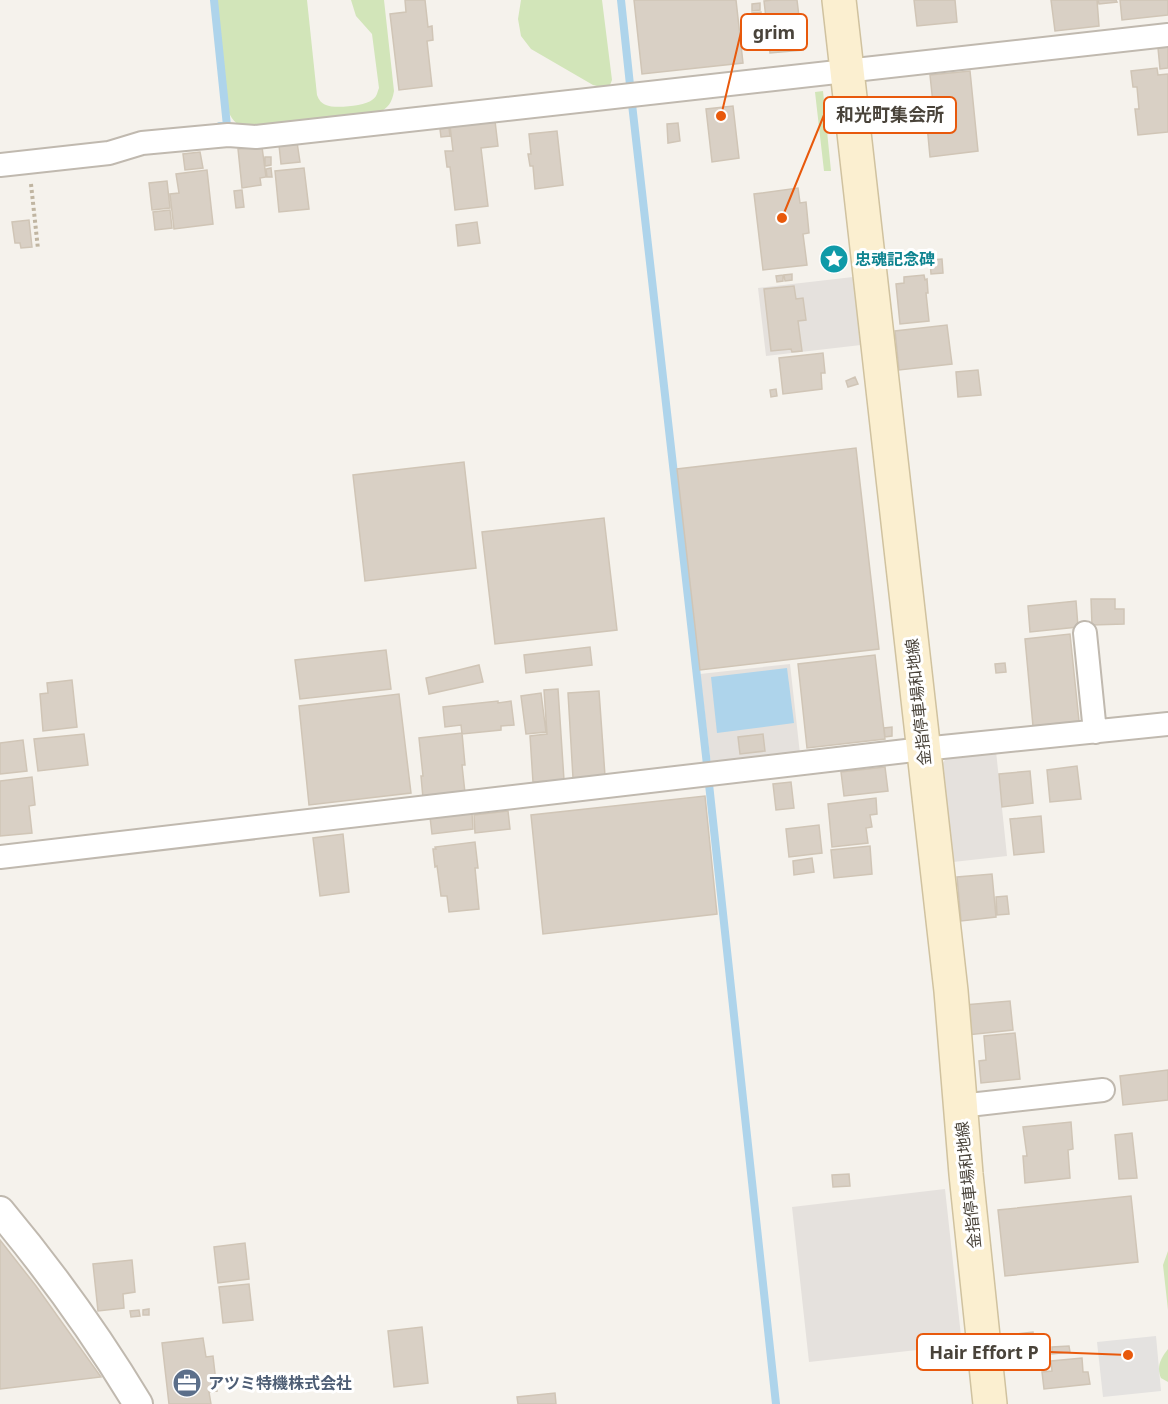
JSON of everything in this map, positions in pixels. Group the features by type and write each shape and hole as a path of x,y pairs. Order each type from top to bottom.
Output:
{"main road":[{"name":"金指停車場和地線","path":"839,0 951,991 966,1174 990,1404"}],"street":[{"path":"0,165 108,153 153,142 228,135 256,137 1168,34"},
{"path":"1085,633 1095,732"},
{"path":"0,857 923,749 1168,724"},
{"path":"960,1106 1103,1090"},
{"path":"0,1211 40,1260 80,1315 138,1404"}],"path":[{"path":"28,162 38,249"}],"shaded area":[{"path":"853,277 861,345 766,356 758,288"},
{"path":"790,664 800,754 711,765 700,674"},
{"path":"996,751 1007,856 953,862 942,764 948,756"},
{"path":"945,1189 962,1345 809,1362 792,1207"},
{"path":"1156,1336 1161,1391 1103,1397 1097,1342"}],"green space":[{"path":"216,0 307,0 317,95 324,104 342,107 368,102 375,98 379,88 372,34 356,16 351,0 384,0 394,91 391,102 378,113 250,128 239,125 228,111"},
{"path":"521,0 602,0 612,80 610,85 605,88 593,85 531,49 521,36 518,19"},
{"path":"823,91 831,171 824,171 815,92"},
{"path":"1168,1251 1168,1310 1163,1265"},
{"path":"1168,1349 1168,1382 1161,1378 1159,1366"}],"water":[{"path":"787,668 794,723 717,733 711,677"}],"building":[{"path":"405,0 425,0 428,27 432,26 433,40 427,41 432,86 399,90 390,14 406,12"},
{"path":"634,0 736,0 743,63 642,74"},
{"path":"797,0 803,50 770,53 764,1"},
{"path":"914,0 955,0 957,22 917,26"},
{"path":"1051,0 1097,0 1099,26 1055,31"},
{"path":"1098,0 1116,0 1117,2 1099,4"},
{"path":"1120,0 1168,0 1168,15 1122,20"},
{"path":"760,3 760,10 752,11 752,4"},
{"path":"761,12 762,23 754,24 752,13"},
{"path":"1168,47 1168,68 1160,69 1158,48"},
{"path":"1157,68 1158,75 1168,74 1168,132 1138,135 1135,109 1139,109 1137,87 1133,87 1131,71"},
{"path":"970,71 978,151 930,157 926,114 934,113 930,75"},
{"path":"733,106 739,158 712,162 706,109"},
{"path":"495,121 498,146 481,148 488,206 455,210 450,167 447,167 445,151 453,151 450,126"},
{"path":"678,123 680,141 668,143 667,124"},
{"path":"449,128 450,136 441,137 440,129"},
{"path":"557,131 563,185 535,189 533,166 530,166 528,154 531,154 529,134"},
{"path":"297,142 300,162 281,164 279,145"},
{"path":"262,147 266,177 260,178 261,185 242,188 238,149"},
{"path":"200,152 203,168 185,170 183,154"},
{"path":"265,157 271,157 271,165 265,166"},
{"path":"271,168 272,177 267,177 266,169"},
{"path":"304,168 309,209 279,212 275,171"},
{"path":"207,170 213,224 174,229 170,194 179,193 176,174"},
{"path":"167,181 170,208 152,210 149,183"},
{"path":"798,188 800,203 806,202 809,233 803,234 807,265 763,270 754,194"},
{"path":"242,190 244,207 236,208 234,191"},
{"path":"170,210 172,228 155,230 153,212"},
{"path":"29,220 32,247 21,248 20,243 15,243 12,222"},
{"path":"477,222 480,243 458,246 456,225"},
{"path":"942,259 943,273 931,274 930,260"},
{"path":"792,274 792,280 785,281 784,275"},
{"path":"783,275 783,281 777,282 776,276"},
{"path":"924,275 925,280 927,279 929,321 900,324 896,284 904,283 904,277"},
{"path":"794,286 796,299 803,298 806,320 798,321 802,351 792,352 791,349 771,351 764,289"},
{"path":"947,325 952,364 899,370 895,331"},
{"path":"823,353 825,373 821,373 822,389 783,394 779,358"},
{"path":"978,370 981,395 958,397 956,372"},
{"path":"855,377 858,384 848,387 846,381"},
{"path":"776,389 777,396 771,397 770,390"},
{"path":"856,448 879,649 700,670 677,469"},
{"path":"464,462 476,568 365,581 353,475"},
{"path":"604,518 617,630 495,644 482,532"},
{"path":"1091,599 1115,599 1115,609 1124,609 1124,624 1092,625"},
{"path":"1076,601 1078,627 1030,632 1028,606"},
{"path":"1070,634 1079,721 1033,726 1025,639"},
{"path":"590,647 592,665 526,673 524,655"},
{"path":"386,650 391,689 300,699 295,660"},
{"path":"875,655 885,739 807,748 798,664"},
{"path":"1005,663 1006,672 996,673 995,664"},
{"path":"479,665 483,682 429,694 426,678"},
{"path":"72,680 77,727 43,731 40,694 48,693 47,683"},
{"path":"558,689 564,780 533,782 530,736 547,734 544,690"},
{"path":"599,691 605,776 573,778 568,693"},
{"path":"541,693 546,732 526,734 521,696"},
{"path":"399,694 411,793 309,805 299,706"},
{"path":"498,701 498,703 511,701 514,725 501,726 501,730 462,734 461,725 445,727 443,707"},
{"path":"892,727 892,736 885,737 884,728"},
{"path":"462,733 465,793 423,798 419,738"},
{"path":"84,734 88,765 38,771 34,739"},
{"path":"763,734 765,751 740,754 738,737"},
{"path":"23,740 27,771 0,774 0,743"},
{"path":"1077,766 1081,799 1050,802 1047,770"},
{"path":"885,767 888,791 844,796 841,772"},
{"path":"1030,771 1033,803 1002,807 999,774"},
{"path":"32,777 35,805 29,806 32,833 0,836 0,781"},
{"path":"791,782 794,808 776,810 773,784"},
{"path":"705,796 717,914 543,934 531,815"},
{"path":"876,798 877,814 870,815 872,827 866,828 868,843 832,847 828,804"},
{"path":"508,811 510,829 475,833 474,815"},
{"path":"472,813 473,829 432,834 430,817"},
{"path":"1041,816 1044,852 1014,855 1010,819"},
{"path":"819,825 822,853 789,857 786,829"},
{"path":"343,834 349,892 320,896 313,838"},
{"path":"475,842 479,909 449,912 447,896 441,896 433,849"},
{"path":"870,846 872,874 834,878 831,850"},
{"path":"812,858 814,872 794,875 793,861"},
{"path":"992,874 996,917 961,921 957,877"},
{"path":"1007,896 1009,914 997,915 996,897"},
{"path":"1010,1001 1013,1030 967,1035 964,1005"},
{"path":"1015,1033 1020,1079 981,1083 979,1061 986,1060 984,1036"},
{"path":"1168,1070 1168,1100 1123,1105 1120,1076"},
{"path":"1071,1122 1073,1149 1068,1150 1070,1178 1025,1183 1023,1156 1027,1156 1023,1127"},
{"path":"1132,1133 1137,1178 1119,1179 1115,1135"},
{"path":"849,1174 850,1186 833,1187 832,1175"},
{"path":"1131,1196 1138,1262 1005,1276 998,1210"},
{"path":"0,1240 36,1286 101,1377 0,1389"},
{"path":"245,1243 249,1279 218,1283 214,1247"},
{"path":"132,1260 135,1292 123,1294 124,1308 98,1311 93,1264"},
{"path":"249,1284 253,1320 223,1323 219,1287"},
{"path":"149,1309 149,1315 143,1315 143,1310"},
{"path":"139,1310 140,1316 131,1317 130,1311"},
{"path":"422,1327 428,1383 394,1387 388,1331"},
{"path":"1033,1332 1035,1347 1017,1349 1015,1334"},
{"path":"203,1338 206,1357 213,1356 217,1391 209,1392 211,1404 169,1404 162,1343"},
{"path":"1069,1346 1070,1352 1052,1354 1052,1347"},
{"path":"1082,1358 1083,1372 1088,1372 1090,1384 1044,1389 1042,1372 1052,1371 1051,1361"},
{"path":"555,1393 556,1404 518,1404 517,1397"}],"waterway":[{"path":"214,0 227,126 220,126"},
{"path":"621,0 630,85"},
{"path":"632,104 707,765"},
{"path":"709,784 776,1404"}],"place":[{"name":"grim","path":"721,116"},
{"name":"和光町集会所","path":"782,218"},
{"name":"忠魂記念碑","path":"834,259"},
{"name":"Hair Effort P","path":"1128,1355"},
{"name":"アツミ特機株式会社","path":"187,1383"}]}
